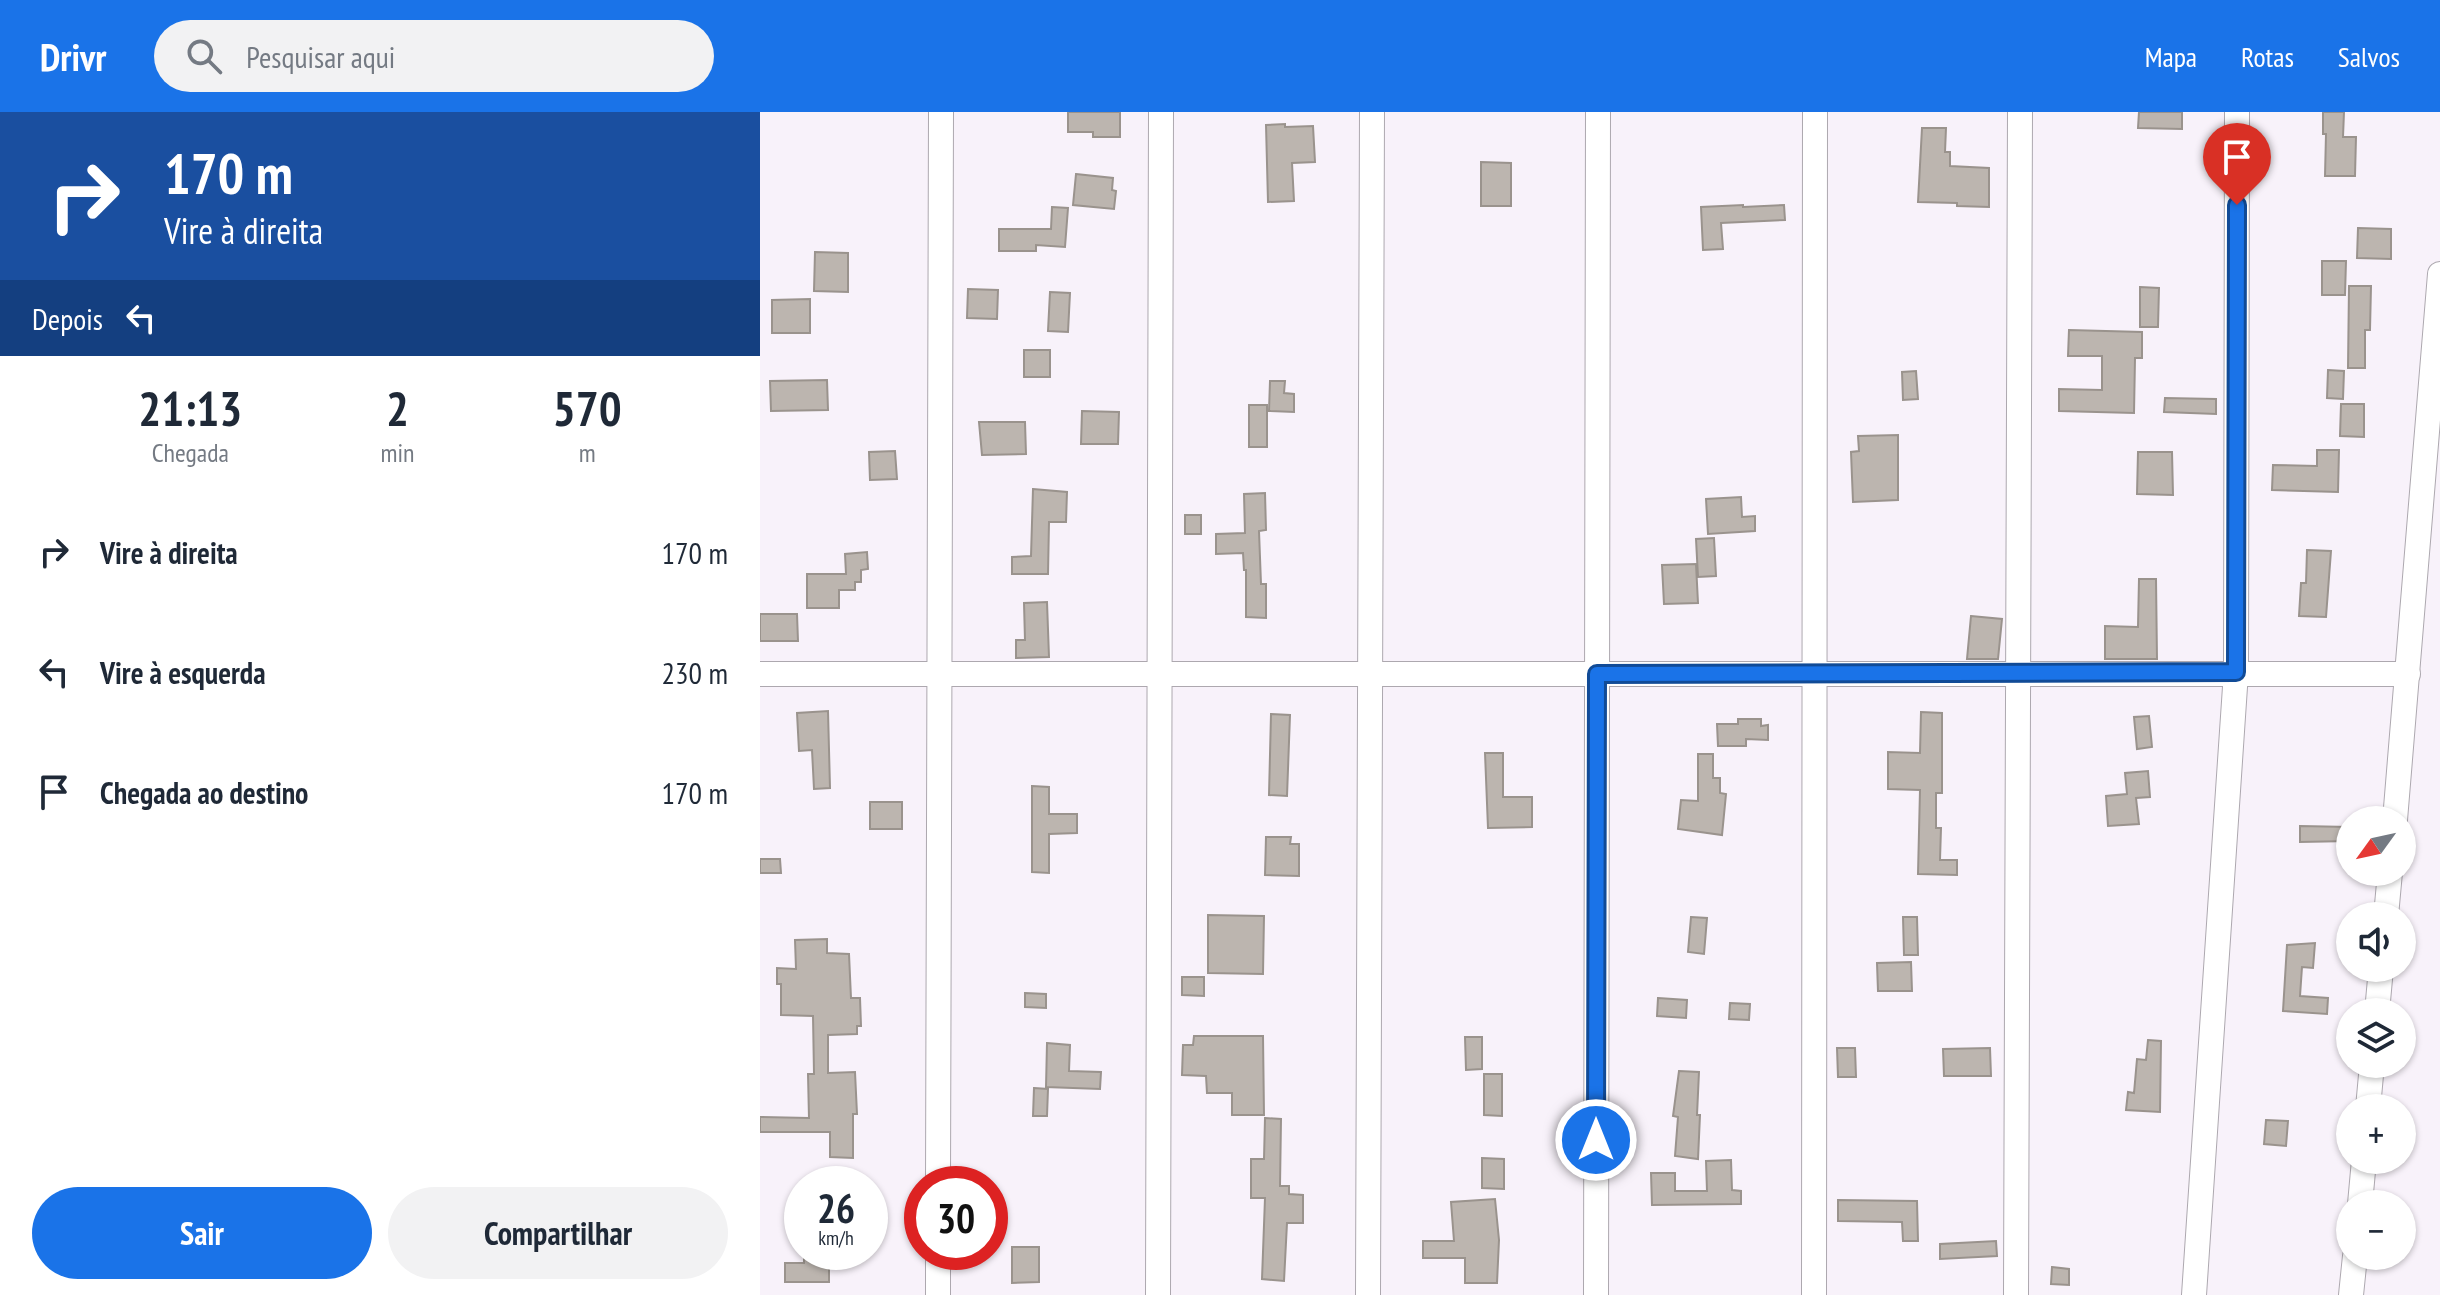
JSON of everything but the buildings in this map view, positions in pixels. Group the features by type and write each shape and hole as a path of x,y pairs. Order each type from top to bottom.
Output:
{"street":[{"path":"938,1166 941,112"},
{"path":"1158,1295 1161,112"},
{"path":"1368,1295 1372,112"},
{"path":"1596,1295 1598,112"},
{"path":"1814,1295 1815,112"},
{"path":"2016,1295 2020,112"},
{"path":"2194,1295 2236,672 2237,112"},
{"path":"2396,806 2440,274"},
{"path":"760,674 2408,674"},
{"path":"938,1270 938,1295"},
{"path":"2351,1295 2354,1270"}],"route":[{"path":"1596,1140 1597,674 2236,672 2237,205"}]}
